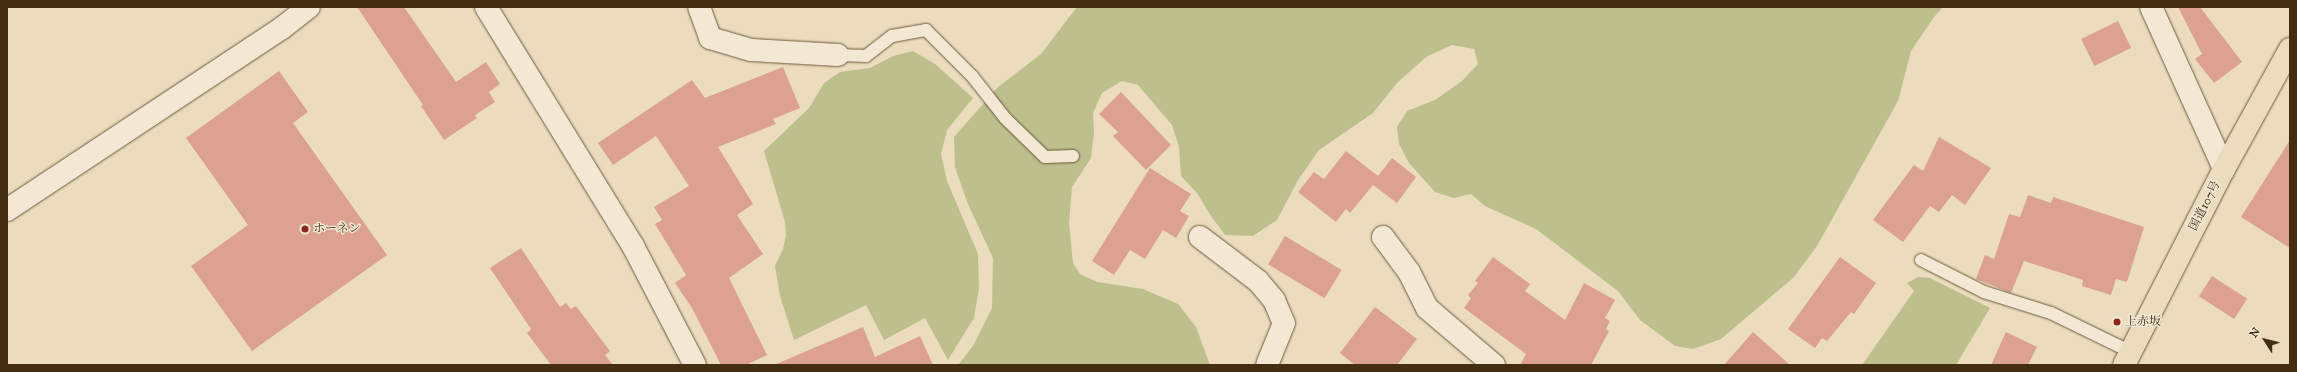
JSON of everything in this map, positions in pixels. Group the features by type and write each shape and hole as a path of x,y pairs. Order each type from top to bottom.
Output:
{"highway":[{"name":"国道107号","path":"2127,358 2224,169 2290,49"}],"street":[{"path":"7,210 282,28 309,7"},
{"path":"486,7 633,246 695,365"},
{"path":"699,7 710,38 751,50 838,55"},
{"path":"2151,7 2224,169"},
{"path":"1200,237 1258,281 1274,300 1284,323 1267,365"},
{"path":"1383,237 1409,272 1427,308 1494,365"}],"lane":[{"path":"838,55 866,56 892,36 926,30 972,76 1005,118 1045,157 1073,156"},
{"path":"1921,260 1984,292 2051,313 2127,358"}],"green space":[{"path":"1077,7 1943,7 1934,17 1911,51 1898,101 1817,246 1793,278 1721,339 1693,349 1675,346 1640,320 1618,291 1536,229 1485,206 1471,194 1454,198 1435,192 1409,163 1399,144 1397,127 1407,111 1435,100 1462,81 1478,64 1474,49 1452,45 1426,57 1397,83 1373,113 1319,150 1298,180 1277,220 1253,236 1225,235 1197,193 1181,176 1179,147 1172,125 1138,85 1122,81 1102,93 1093,113 1094,133 1091,158 1072,187 1069,223 1073,263 1080,274 1097,282 1143,289 1178,304 1196,327 1210,365 958,365 973,346 992,308 993,258 967,202 955,167 954,137 998,87 1041,54"},
{"path":"913,51 935,64 973,98 947,130 941,154 947,181 978,254 979,288 974,318 948,360 925,318 884,340 866,305 794,340 780,296 775,266 783,249 786,235 785,222 764,151 809,108 824,83 840,72 870,68 893,56"},
{"path":"1918,277 1930,278 1990,308 1956,365 1862,365 1914,291 1907,283"}],"building":[{"path":"357,7 404,7 456,82 486,62 500,84 489,92 495,102 475,115 477,118 444,140 421,106 423,105"},
{"path":"2178,7 2200,7 2242,62 2214,83 2195,59 2202,54"},
{"path":"2118,21 2131,48 2094,66 2081,39"},
{"path":"783,67 800,108 773,119 776,124 718,147 753,204 737,215 763,254 729,278 767,355 746,365 721,365 692,308 675,283 686,275 655,224 662,220 654,207 689,186 656,136 613,165 598,143 692,80 705,98"},
{"name":"ホーネン","path":"279,71 308,112 293,123 387,255 252,351 191,266 248,225 186,138"},
{"path":"1121,92 1171,145 1146,170 1113,136 1118,132 1099,114"},
{"path":"1939,137 1991,168 1965,205 1952,195 1939,212 1930,206 1903,242 1873,220 1914,165 1923,171"},
{"path":"2290,140 2290,248 2241,217"},
{"path":"1346,151 1378,176 1392,158 1416,177 1397,203 1373,185 1350,213 1346,209 1336,222 1298,192 1314,172 1324,179"},
{"path":"1150,168 1191,194 1180,211 1189,216 1176,238 1163,230 1145,259 1130,250 1114,275 1092,261"},
{"path":"2028,195 2051,203 2053,197 2144,227 2127,282 2116,279 2111,295 2082,286 2083,280 2024,261 2011,293 1976,279 1985,255 1994,259 2009,214 2020,217"},
{"path":"1285,236 1342,270 1325,298 1268,264"},
{"path":"521,248 560,307 566,303 571,309 576,306 610,351 605,355 613,365 551,365 527,333 531,329 490,268"},
{"path":"1493,257 1530,284 1525,291 1565,320 1584,283 1615,300 1605,318 1610,321 1606,329 1609,331 1591,365 1520,365 1526,354 1464,308 1471,298 1468,295 1478,283 1475,281"},
{"path":"1840,257 1876,283 1854,314 1851,312 1827,341 1822,338 1815,348 1788,329"},
{"path":"2212,276 2247,299 2234,319 2199,296"},
{"path":"1375,307 1417,339 1397,365 1355,365 1340,353"},
{"path":"863,327 875,357 920,336 933,365 774,365"},
{"path":"1753,332 1790,365 1724,365"},
{"path":"2006,332 2037,347 2028,365 1991,365"}],"place":[{"name":"ホーネン","path":"305,229"},
{"name":"上赤坂","path":"2117,322"}]}
